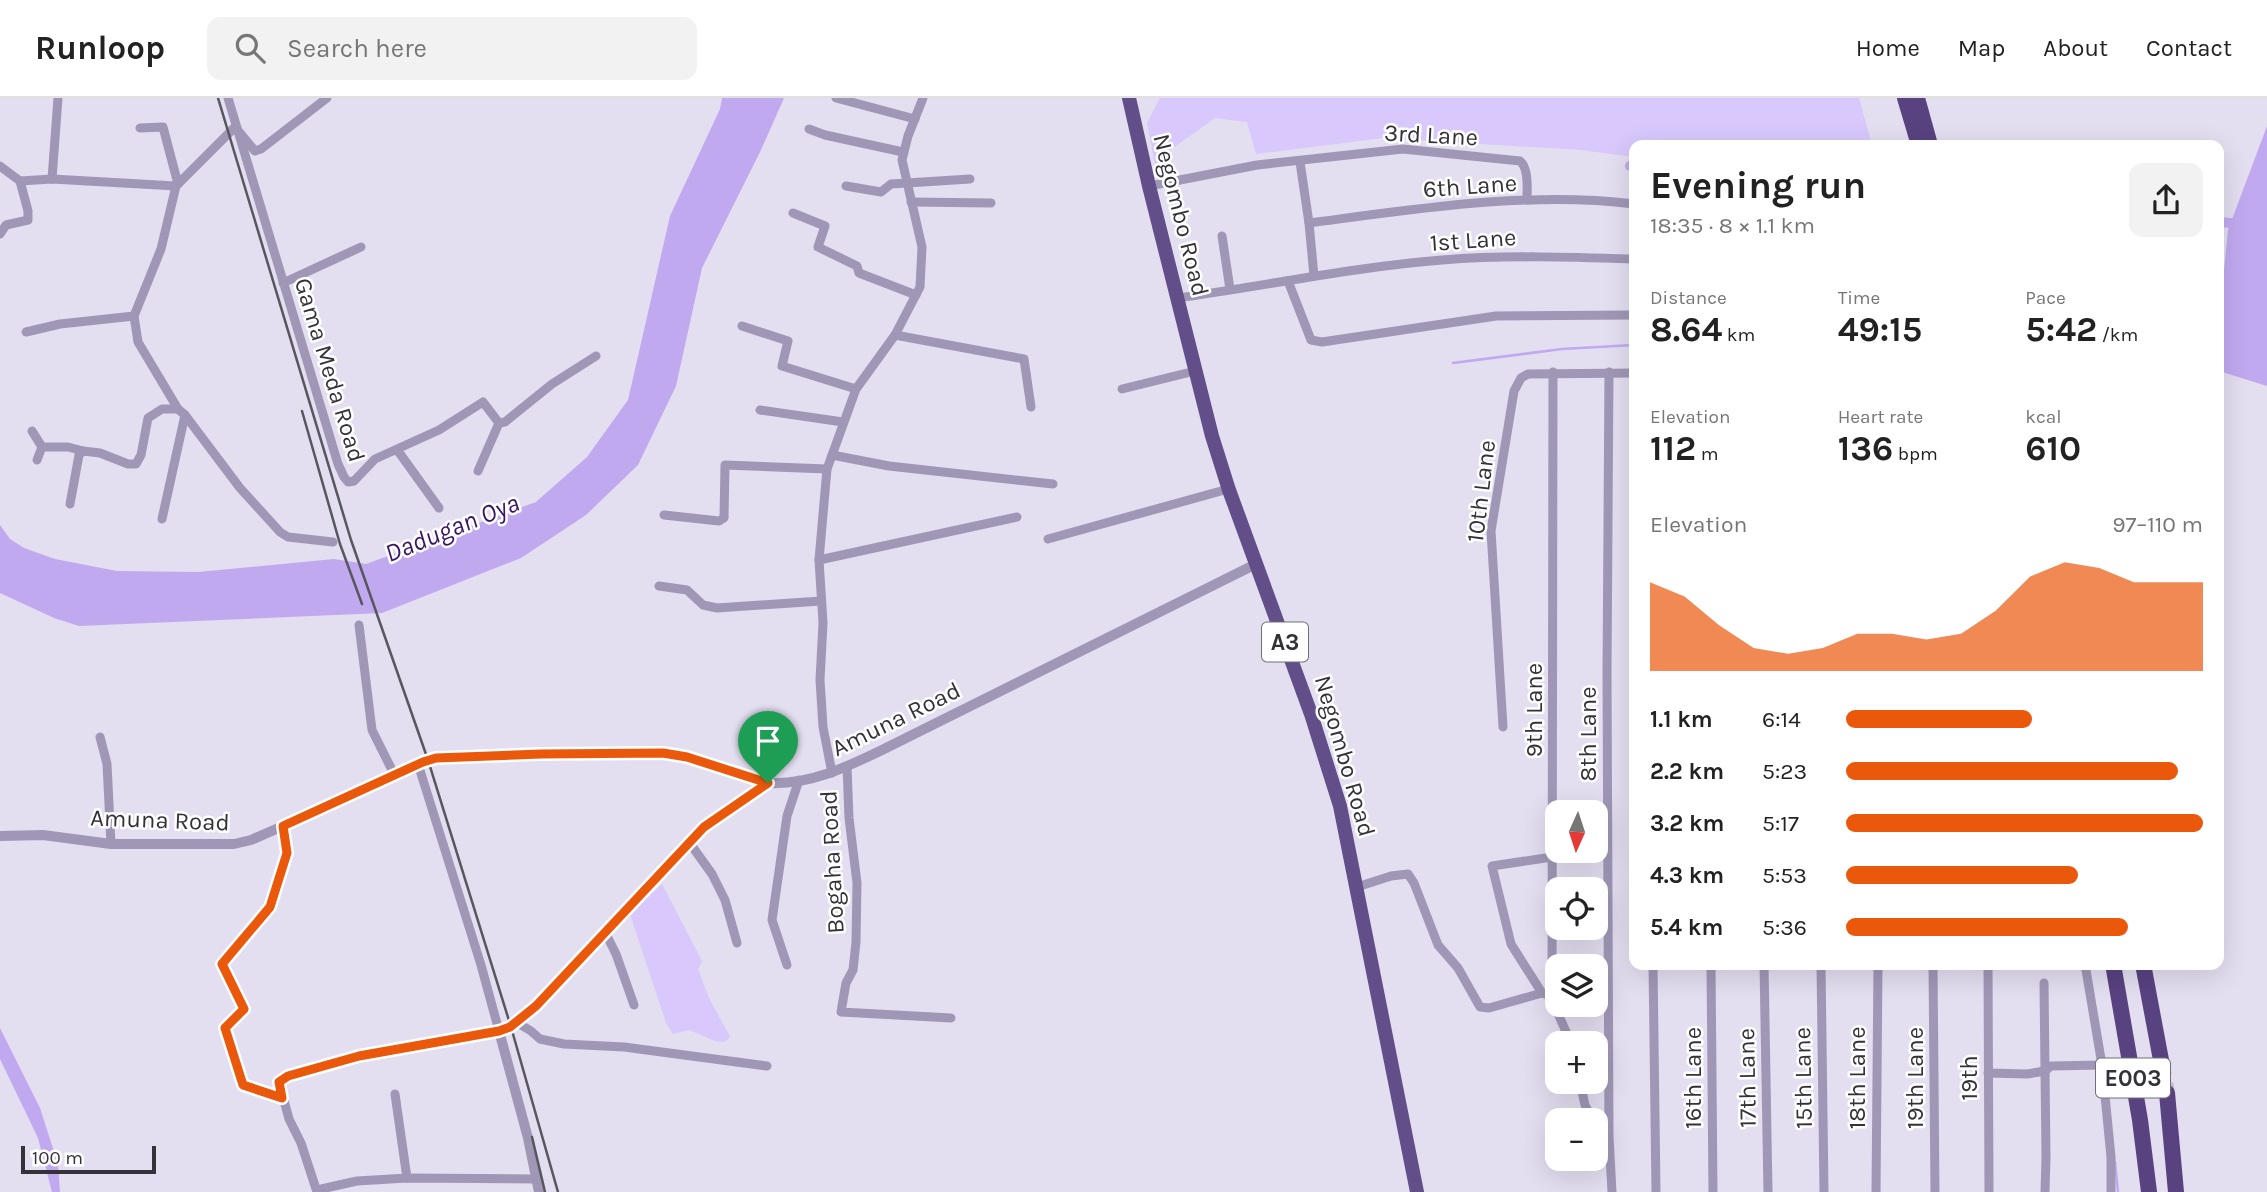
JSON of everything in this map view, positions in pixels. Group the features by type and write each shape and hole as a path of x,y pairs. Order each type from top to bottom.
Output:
{"highway":[{"name":"Negombo Road","path":"1121,98 1187,373 1222,491 1311,714 1340,806 1417,1192"},
{"name":"Negombo Road","path":"1129,98 1212,436 1331,807 1407,1192"},
{"path":"1905,98 1918,140"},
{"path":"1917,98 1929,140"},
{"name":"E003","path":"2114,970 2140,1120 2149,1192"},
{"name":"E003","path":"2144,970 2161,1060"},
{"name":"E003","path":"2167,1093 2176,1192"}],"street":[{"path":"52,179 58,98"},
{"name":"Gama Meda Road","path":"228,98 344,478 348,482 354,481 375,459 439,430 483,402 499,423"},
{"path":"20,181 52,179 177,185 235,127 255,151 327,98"},
{"path":"836,98 915,120"},
{"path":"832,773 823,727 820,680 823,623 819,560 827,469 856,389 895,335 920,287 922,247 902,160 923,98"},
{"path":"140,128 163,127 177,185 161,249 134,316 138,342 182,412 240,488 280,532 288,537 333,542"},
{"path":"809,129 903,152"},
{"name":"3rd Lane","path":"1300,162 1403,149 1520,161 1526,169 1527,200"},
{"path":"1149,186 1257,165 1300,162 1314,276"},
{"path":"0,166 20,181 28,211 28,220 6,225 0,234"},
{"path":"846,186 881,191 888,185 970,179"},
{"name":"6th Lane","path":"1309,223 1527,200 1629,204"},
{"path":"911,202 991,203"},
{"path":"793,213 825,226 818,247 857,266 859,274 916,295"},
{"path":"1222,236 1230,289"},
{"path":"283,283 361,247"},
{"name":"1st Lane","path":"1177,298 1314,276 1440,260 1535,256 1629,259"},
{"path":"1288,281 1311,340 1322,342 1496,316 1629,315"},
{"path":"26,332 60,324 134,316"},
{"path":"742,326 788,341 782,366 856,389"},
{"path":"895,335 1024,359 1031,407"},
{"path":"478,471 499,423 505,422 552,384 596,356"},
{"name":"9th Lane","path":"1552,800 1553,372"},
{"name":"8th Lane","path":"1609,372 1607,673 1609,1137 1612,1192"},
{"path":"1122,389 1187,373"},
{"name":"10th Lane","path":"1503,727 1490,531 1514,391 1521,378 1528,374 1629,373"},
{"path":"42,447 68,447 136,464 141,455 148,418 162,409 182,412"},
{"path":"760,410 844,422"},
{"path":"162,519 182,412"},
{"path":"32,431 42,447"},
{"path":"37,460 42,447"},
{"path":"70,504 82,451"},
{"path":"397,451 439,508"},
{"path":"832,455 889,466 1053,484"},
{"path":"664,515 719,521 724,518 725,465 827,469"},
{"path":"1048,539 1222,491"},
{"path":"819,560 1017,517"},
{"name":"Amuna Road","path":"0,836 43,835 111,844 228,845 251,840 436,758 663,753 687,757 768,783 832,773 1252,565"},
{"path":"659,586 687,590 703,605 717,608 821,601"},
{"path":"359,625 372,730 395,776"},
{"path":"100,737 107,764 111,844"},
{"path":"418,764 481,965 539,1192"},
{"name":"Bogaha Road","path":"847,766 849,818 858,883 853,970 846,983 841,1012 951,1018"},
{"path":"787,964 772,920 787,816 799,780"},
{"path":"537,1179 407,1178 357,1181 317,1191 301,1143 289,1119 279,1082 288,1076 359,1056 499,1031 516,1023 536,1006 704,827 768,783"},
{"path":"282,1098 243,1085 225,1028 244,1009 222,964 270,907 287,853 283,826"},
{"path":"689,842 712,874 725,900 737,943"},
{"path":"1542,993 1511,944 1492,866 1545,858"},
{"name":"9th Lane","path":"1552,863 1552,954"},
{"path":"1357,887 1391,876 1408,874 1415,883 1438,945 1458,968 1480,1007 1545,994"},
{"path":"605,932 634,1005"},
{"path":"1653,970 1656,1192"},
{"name":"16th Lane","path":"1712,970 1713,1192"},
{"name":"17th Lane","path":"1764,970 1768,1192"},
{"name":"15th Lane","path":"1821,970 1824,1192"},
{"name":"18th Lane","path":"1876,1192 1878,970"},
{"name":"19th Lane","path":"1933,970 1935,1192"},
{"name":"19th","path":"1988,970 1989,1192"},
{"path":"2086,970 2102,1065 2111,1157 2111,1192"},
{"path":"2044,983 2045,1192"},
{"path":"516,1023 540,1039 564,1044 624,1047 767,1066"},
{"path":"1988,1073 2027,1073 2045,1071 2051,1066 2102,1065"},
{"path":"395,1094 407,1178"}],"shaded area":[{"path":"722,98 784,98 702,268 676,386 638,465 586,515 521,558 382,613 79,626 54,618 0,593 0,525 10,539 24,548 55,559 117,571 198,572 334,559 366,564 536,502 587,457 628,400 670,216 720,109"},
{"path":"1160,98 1859,98 1871,140 1629,140 1629,156 1581,150 1383,138 1256,154 1247,122 1215,118 1169,151 1157,175 1147,123"},
{"path":"2267,126 2267,386 2224,373 2224,270 2228,230"},
{"path":"662,884 702,961 698,969 709,998 730,1037 725,1042 715,1041 689,1030 673,1034 666,1023 630,914"},
{"path":"0,1028 40,1108 58,1164 60,1192 52,1192 38,1138 0,1059"}],"waterway":[{"path":"2224,222 2231,223"},
{"path":"1453,363 1562,349 1629,345"},
{"path":"2115,1162 2118,1192"}],"tunnel":[{"path":"2161,1060 2167,1093"}],"railway":[{"path":"218,98 351,540 428,760 511,1027 558,1192"},
{"path":"302,411 340,544 362,604"},
{"path":"532,1137 545,1192"}],"route":[{"path":"663,753 687,757 768,783 704,827 536,1006 506,1030 359,1056 288,1076 279,1082 282,1098 243,1085 225,1028 244,1009 222,964 270,907 287,853 283,826 436,758 663,753"}],"water label":[{"name":"Dadugan Oya","path":"452,528"}]}
